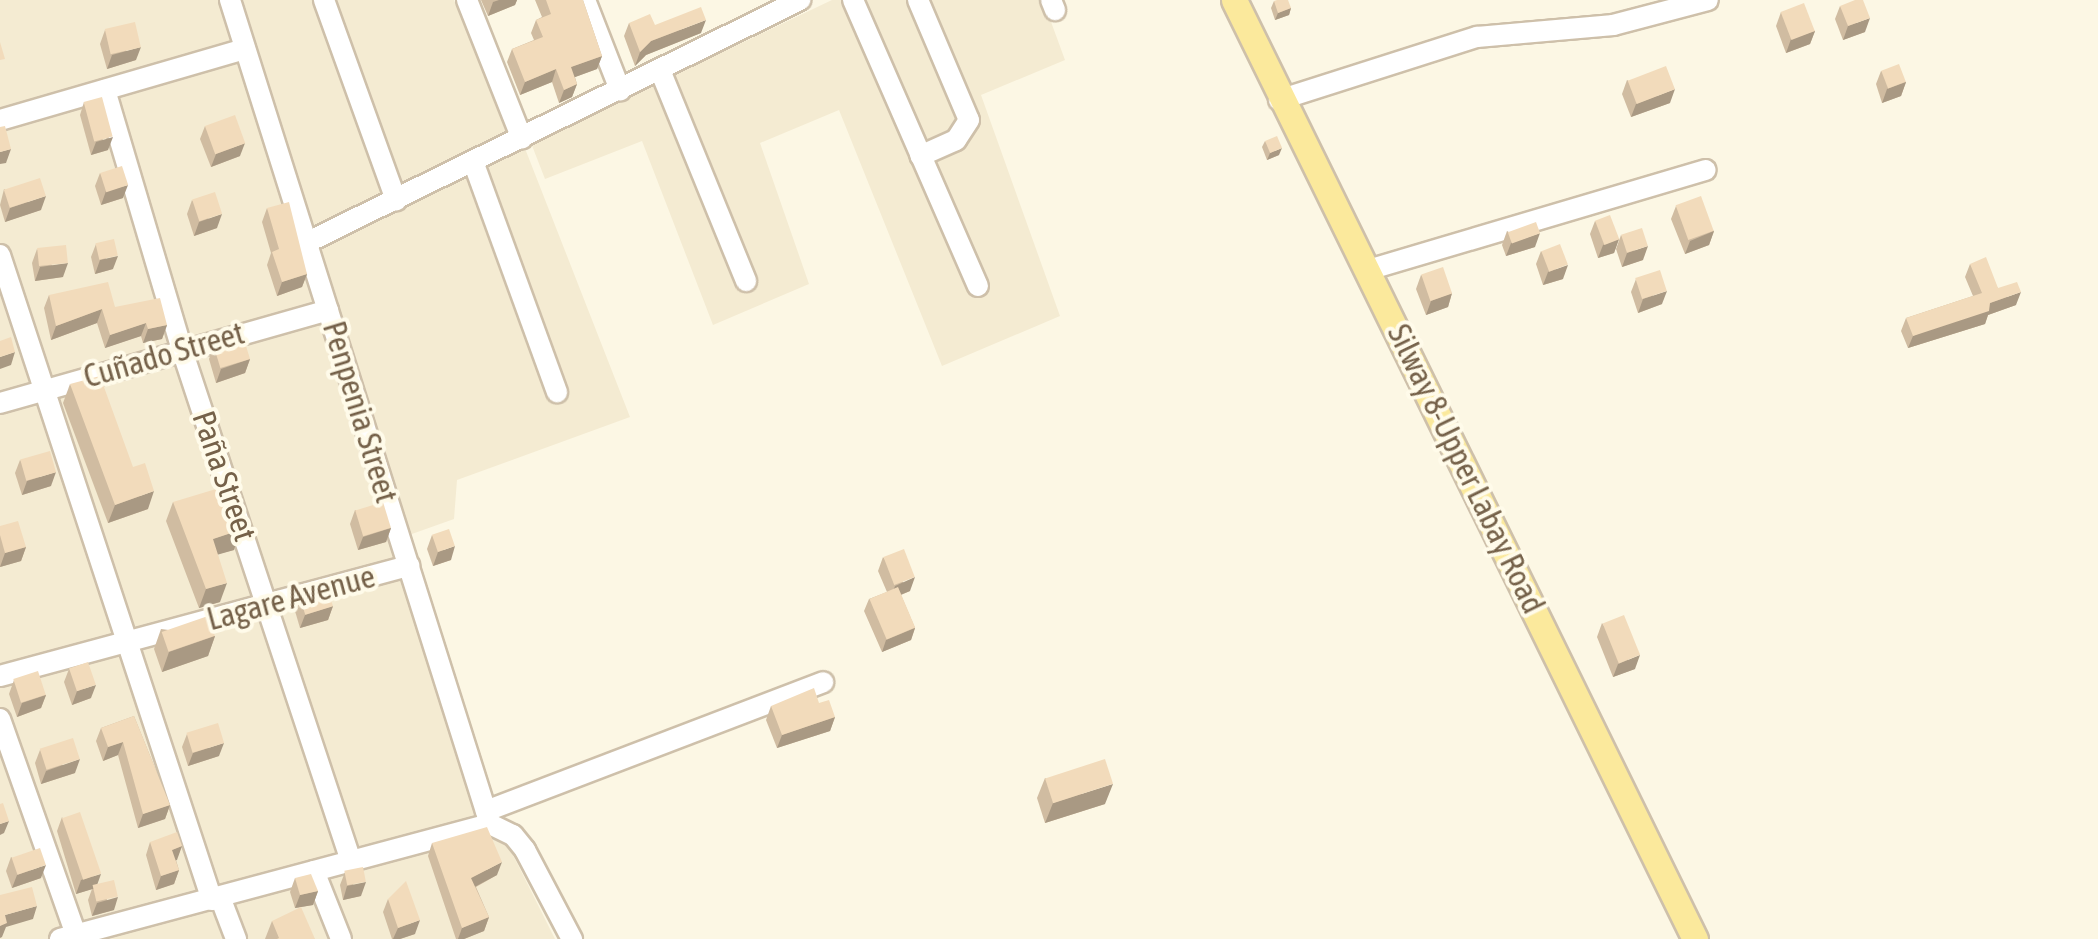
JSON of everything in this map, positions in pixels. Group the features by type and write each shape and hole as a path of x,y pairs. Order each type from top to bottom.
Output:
{"main road":[{"name":"Silway 8-Upper Labay Road","path":"1234,0 1279,100 1368,270 1695,939"}],"street":[{"name":"Penpenia Street","path":"230,0 488,818"},
{"path":"324,0 396,200"},
{"path":"467,0 522,139"},
{"path":"585,0 620,90"},
{"path":"306,243 474,164 800,0"},
{"path":"852,0 978,286"},
{"path":"918,0 969,120 956,140 920,156"},
{"path":"1279,100 1478,37 1613,25 1708,0"},
{"path":"0,120 246,49"},
{"path":"660,70 746,281"},
{"name":"Paña Street","path":"106,90 182,350 351,860"},
{"path":"474,164 558,392"},
{"path":"1368,270 1706,170"},
{"path":"0,256 5,290 124,643 216,899 236,939"},
{"name":"Cuñado Street","path":"0,403 328,310"},
{"name":"Lagare Avenue","path":"0,676 409,566"},
{"path":"0,719 68,937 124,931 216,899 488,818 822,682"},
{"path":"488,818 508,831 525,850 572,939"},
{"path":"314,871 341,939"}],"shaded area":[{"path":"0,0 239,0 500,829 555,939 0,939"},
{"path":"243,0 454,0 502,116 526,151 630,417 457,480 454,519 409,535"},
{"path":"832,0 1043,0 1065,60 981,95 1060,316 942,366 839,110 760,143 809,284 713,325 642,141 545,179 531,143"}],"building":[{"path":"546,0 583,0 602,56 571,67 577,84 564,90 556,69 525,82 512,49 543,37 536,20 551,14"},
{"path":"1288,0 1291,8 1278,13 1274,1"},
{"path":"1863,0 1870,18 1848,26 1840,6"},
{"path":"1804,3 1815,31 1791,40 1781,12"},
{"path":"701,7 706,20 651,41 640,52 629,23 650,14 655,25"},
{"path":"135,22 141,47 111,54 105,29"},
{"path":"1899,64 1906,82 1888,89 1881,71"},
{"path":"1666,66 1675,89 1637,104 1628,81"},
{"path":"102,97 113,137 94,142 84,102"},
{"path":"235,115 245,143 215,154 205,126"},
{"path":"5,126 11,149 0,152 0,127"},
{"path":"1277,136 1282,148 1270,153 1265,141"},
{"path":"122,166 128,185 106,192 100,173"},
{"path":"40,178 46,196 10,208 4,190"},
{"path":"215,192 222,214 199,221 192,199"},
{"path":"1701,196 1714,231 1688,240 1676,205"},
{"path":"289,202 307,274 282,282 272,252 279,249 267,208"},
{"path":"1610,215 1619,239 1604,245 1595,221"},
{"path":"1536,222 1540,233 1512,244 1508,232"},
{"path":"1642,228 1648,246 1627,253 1621,235"},
{"path":"114,239 118,256 99,260 95,243"},
{"path":"1560,244 1568,265 1549,272 1541,251"},
{"path":"66,245 68,263 39,266 37,248"},
{"path":"1986,257 1998,288 2017,282 2021,292 1990,303 1989,311 1913,336 1906,318 1982,293 1970,264"},
{"path":"1443,267 1452,293 1430,301 1421,274"},
{"path":"1660,270 1667,291 1642,299 1635,278"},
{"path":"108,282 115,307 160,298 167,325 148,329 146,323 110,335 102,309 56,326 49,295"},
{"path":"243,336 250,359 220,368 213,345"},
{"path":"11,337 15,352 0,357 0,341"},
{"path":"100,376 133,467 145,463 154,491 115,505 70,384"},
{"path":"50,451 56,472 26,481 20,460"},
{"path":"226,486 240,530 213,539 227,583 206,589 173,502"},
{"path":"383,502 391,528 363,536 355,510"},
{"path":"18,521 26,547 5,553 0,526"},
{"path":"449,529 455,546 438,552 432,535"},
{"path":"904,549 915,577 894,585 883,557"},
{"path":"898,587 915,628 887,640 869,599"},
{"path":"328,590 333,606 305,615 300,598"},
{"path":"1624,615 1640,655 1619,663 1603,624"},
{"path":"208,616 215,636 169,652 162,632"},
{"path":"88,662 96,685 77,691 69,669"},
{"path":"38,671 46,695 21,703 13,679"},
{"path":"814,688 819,703 829,700 835,717 782,735 771,706"},
{"path":"134,716 170,805 143,814 123,742 108,747 101,728"},
{"path":"218,723 224,743 193,753 186,733"},
{"path":"73,738 80,759 47,770 40,749"},
{"path":"1105,759 1113,784 1053,803 1045,778"},
{"path":"3,803 9,821 0,824 0,804"},
{"path":"80,812 101,873 83,880 62,818"},
{"path":"487,827 502,862 471,878 489,917 462,928 432,843"},
{"path":"177,832 182,846 172,850 179,870 161,876 150,842"},
{"path":"40,848 46,865 17,875 12,858"},
{"path":"363,867 366,882 347,885 344,871"},
{"path":"311,874 318,891 300,895 295,878"},
{"path":"114,880 118,897 96,902 93,885"},
{"path":"406,881 420,920 398,928 388,899"},
{"path":"32,887 37,906 5,915 7,923 0,926 0,895"},
{"path":"301,907 315,939 277,939 272,921"}]}
